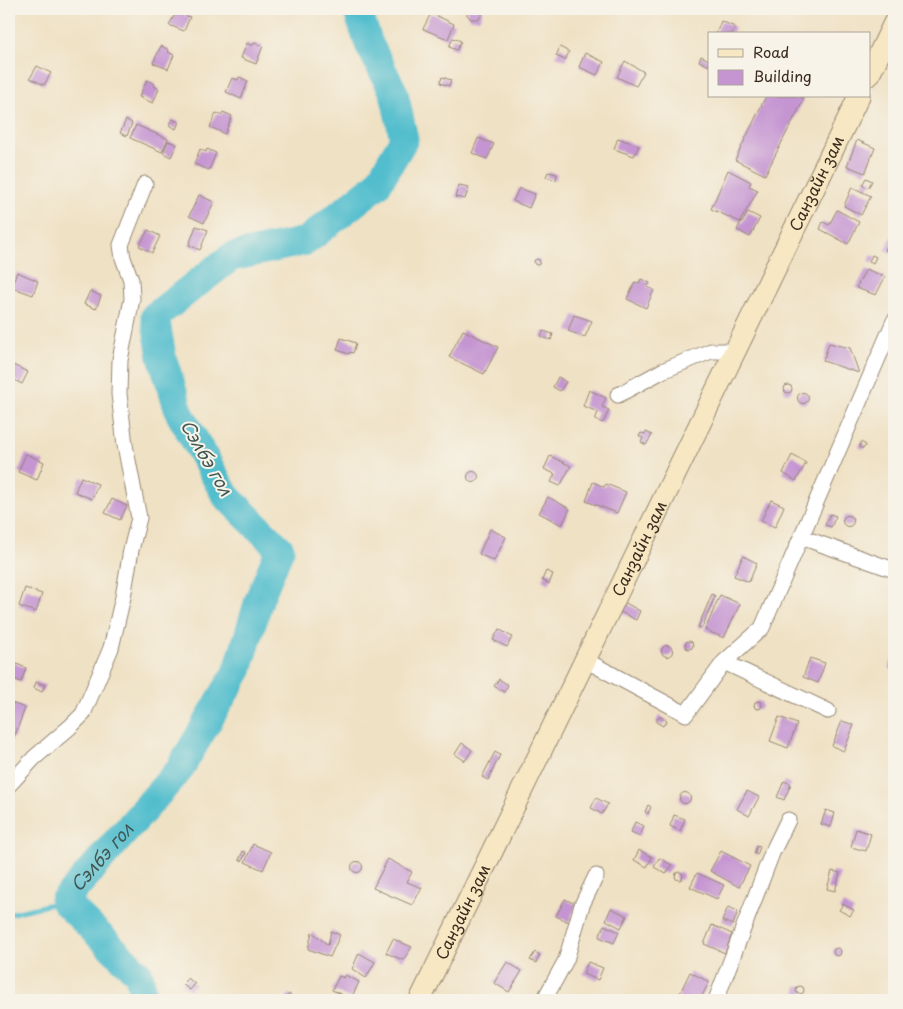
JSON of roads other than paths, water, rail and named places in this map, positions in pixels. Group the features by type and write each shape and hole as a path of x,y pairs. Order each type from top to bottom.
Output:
{"main road":[{"path":"870,73 894,23"},
{"name":"Санзайн зам","path":"420,1000 858,98"}],"street":[{"path":"9,785 34,758 83,714 111,648 123,597 139,518 125,445 119,394 120,360 132,299 131,280 123,258 121,245 145,184"},
{"path":"585,660 686,714 724,662 762,628 894,321"},
{"path":"618,395 662,371 711,351 735,351"},
{"path":"801,537 894,570"},
{"path":"724,662 828,711"},
{"path":"716,1000 772,853 788,820"},
{"path":"544,1000 566,960 582,905 596,876"}],"waterway":[{"name":"Сэлбэ гол","path":"144,1000 139,974 64,901 179,770 238,670 260,597 280,549 226,496 180,414 162,357 155,316 231,257 306,241 377,185 404,139 394,93 369,44 357,9"},
{"path":"9,914 64,901"}]}
